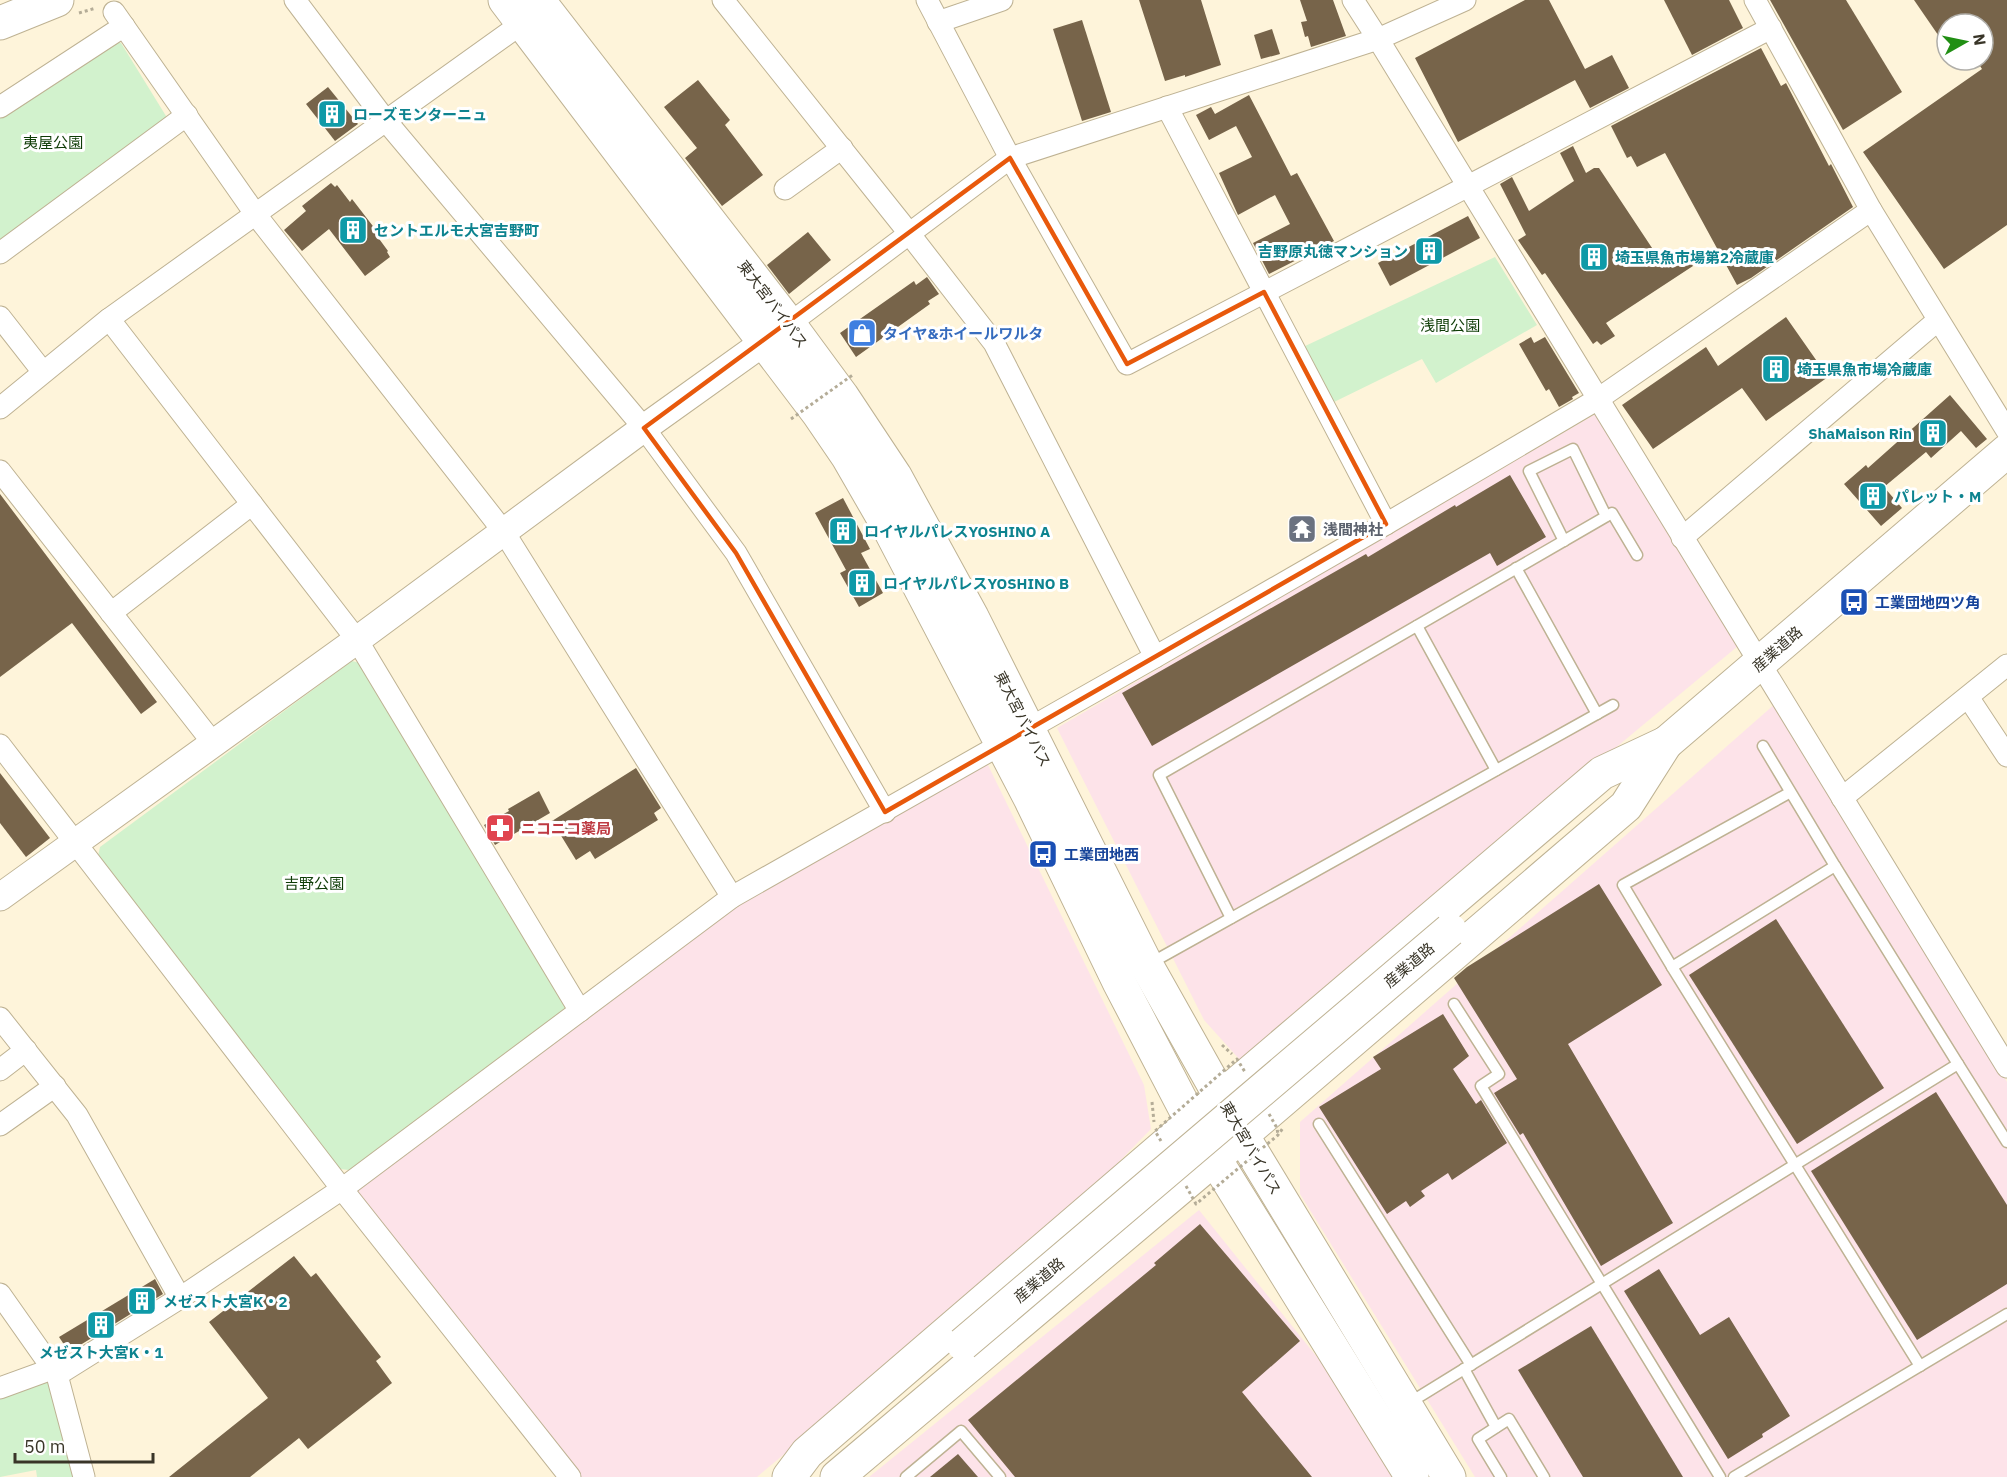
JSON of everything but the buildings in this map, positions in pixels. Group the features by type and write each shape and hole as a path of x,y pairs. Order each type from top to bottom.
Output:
{"main road":[{"path":"0,4 21,0"},
{"path":"0,23 57,0"},
{"name":"東大宮バイパス","path":"533,7 777,333 818,413 868,491 1015,737 1242,1135 1449,1477"},
{"name":"産業道路","path":"808,1477 2007,451"},
{"name":"東大宮バイパス","path":"1015,737 1030,798 1119,982 1192,1122 1412,1477"},
{"path":"789,1477 807,1454 1602,773 1666,743"},
{"path":"837,1477 1214,1159 1626,806 1666,743"}],"street":[{"path":"295,0 386,121 644,428 736,553 885,812"},
{"path":"723,0 909,232 994,343 1155,657"},
{"path":"927,0 1010,158 1127,364 1771,28"},
{"path":"938,22 1002,0"},
{"path":"1353,0 2007,1067"},
{"path":"0,897 777,333 1010,158 1378,39 1465,0"},
{"path":"1755,0 1871,210 1937,321 2007,431"},
{"path":"0,408 109,319 386,121 533,7"},
{"path":"0,107 119,19 256,215 504,532 732,897"},
{"path":"1167,107 1386,524"},
{"path":"0,253 187,116"},
{"path":"784,189 842,148"},
{"path":"0,1388 55,1372 180,1298 342,1189 732,897 1155,657 1598,399 1871,210"},
{"path":"0,317 43,372"},
{"path":"109,319 357,640 580,1011"},
{"path":"1682,538 1937,321"},
{"path":"0,471 213,743"},
{"path":"111,613 252,504"},
{"path":"1842,798 2007,665"},
{"path":"1968,697 2007,756"},
{"path":"0,744 559,1473"},
{"path":"0,1018 77,1115 180,1298"},
{"path":"0,1070 26,1050"},
{"path":"0,1125 55,1086"},
{"path":"0,1294 55,1372 84,1477"}],"lane":[{"path":"1564,541 1530,471 1573,449 1606,516"},
{"path":"1232,918 1159,775 1612,513 1637,555"},
{"path":"1516,568 1597,714"},
{"path":"1417,626 1496,770"},
{"path":"1147,966 1613,705"},
{"path":"1763,746 1789,793 2007,1142"},
{"path":"1789,793 1623,885 1920,1366"},
{"path":"1672,967 1835,866"},
{"path":"1454,1004 1499,1074 1481,1086 1720,1477"},
{"path":"1405,1405 1959,1064"},
{"path":"1319,1124 1467,1367 1496,1427"},
{"path":"1734,1477 2007,1314"},
{"path":"1501,1477 1478,1439 1509,1419 1544,1477"},
{"path":"906,1477 962,1431 1000,1477"}],"path":[{"path":"791,419 854,374"},
{"path":"1151,1100 1155,1131 1237,1059"},
{"path":"1196,1204 1278,1135 1283,1128"}],"highlighted area":[{"path":"1010,158 1127,364 1264,292 1386,524 885,812 736,553 644,428"}],"shaded area":[{"path":"1599,412 1738,646 1240,1060 1204,1020 1057,728"},
{"path":"1776,703 2007,1082 2007,1477 1475,1477 1300,1194 1300,1122"},
{"path":"987,763 1144,1085 1151,1129 1057,1225 757,1477 579,1477 352,1188 737,906"},
{"path":"1199,1210 1329,1372 1392,1477 869,1477"}],"green space":[{"name":"夷屋公園","path":"113,42 121,43 166,116 165,124 0,247 0,114"},
{"name":"浅間公園","path":"1495,257 1537,325 1436,383 1422,359 1332,403 1303,347"},
{"name":"吉野公園","path":"352,661 360,663 567,1001 566,1010 349,1170 340,1169 98,856 100,847"},
{"path":"46,1380 56,1383 80,1477 37,1477 36,1470 0,1477 0,1397"}],"place":[{"name":"ローズモンターニュ","path":"332,114"},
{"name":"セントエルモ大宮吉野町","path":"353,230"},
{"name":"吉野原丸徳マンション","path":"1429,251"},
{"name":"埼玉県魚市場第2冷蔵庫","path":"1594,257"},
{"name":"タイヤ&ホイールワルタ","path":"862,333"},
{"name":"埼玉県魚市場冷蔵庫","path":"1776,369"},
{"name":"ShaMaison Rin","path":"1933,433"},
{"name":"パレット・M","path":"1873,496"},
{"name":"浅間神社","path":"1302,529"},
{"name":"ロイヤルパレスYOSHINO A","path":"843,531"},
{"name":"ロイヤルパレスYOSHINO B","path":"862,583"},
{"name":"工業団地四ツ角","path":"1854,602"},
{"name":"ニコニコ薬局","path":"500,828"},
{"name":"工業団地西","path":"1043,854"},
{"name":"メゼスト大宮K・2","path":"142,1301"},
{"name":"メゼスト大宮K・1","path":"101,1325"}]}
